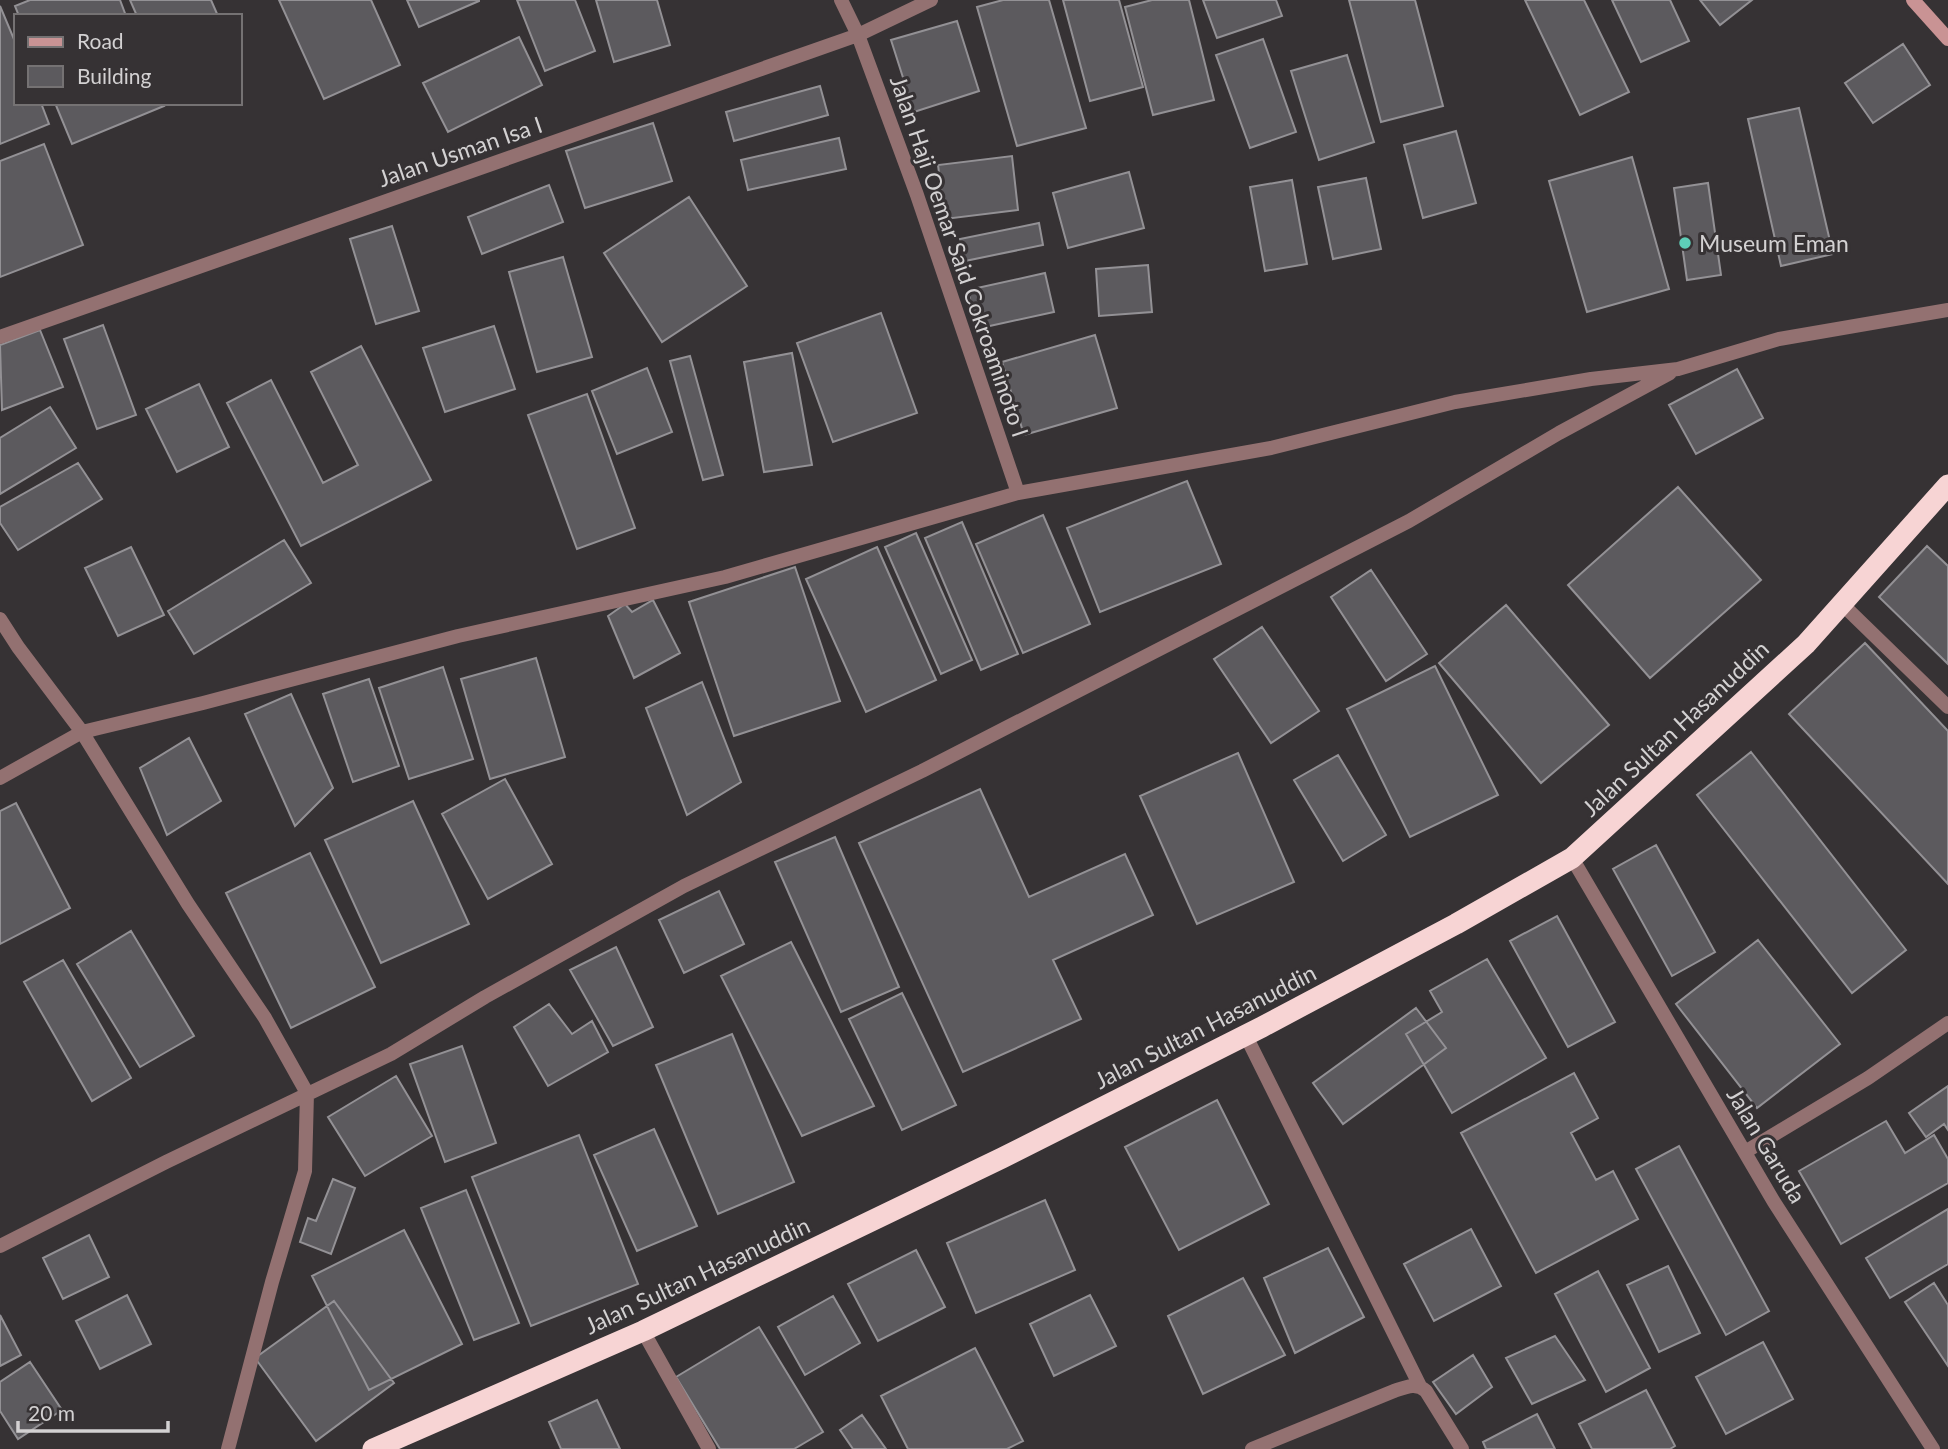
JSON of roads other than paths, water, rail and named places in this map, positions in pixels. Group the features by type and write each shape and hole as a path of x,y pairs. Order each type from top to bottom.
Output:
{"highway":[{"name":"Jalan Sultan Hasanuddin","path":"373,1449 643,1331 1002,1158 1246,1036 1456,925 1572,858 1806,644 1948,485"}],"street":[{"name":"Jalan Haji Oemar Said Cokroaminoto I","path":"841,0 858,35 917,195 1018,493"},
{"name":"Jalan Usman Isa I","path":"0,337 858,35 931,0"},
{"path":"1913,0 1948,38"},
{"path":"0,778 82,732 458,636 725,577 1018,493 1271,448 1455,402 1591,379 1678,369 1779,339 1948,310"},
{"path":"0,1246 391,1054 485,997 684,886 922,771 1409,521 1549,439 1678,369"},
{"path":"1842,604 1948,707"},
{"path":"0,619 82,732 188,904 265,1018 307,1093 304,1171 228,1449"},
{"name":"Jalan Garuda","path":"1572,858 1774,1202 1933,1449"},
{"path":"1745,1152 1868,1078 1948,1023"},
{"path":"1246,1036 1420,1386 1426,1391 1462,1449"},
{"path":"643,1331 709,1449"},
{"path":"1252,1449 1394,1391 1420,1386"}],"place":[{"name":"Museum Eman","path":"1685,243"}]}
